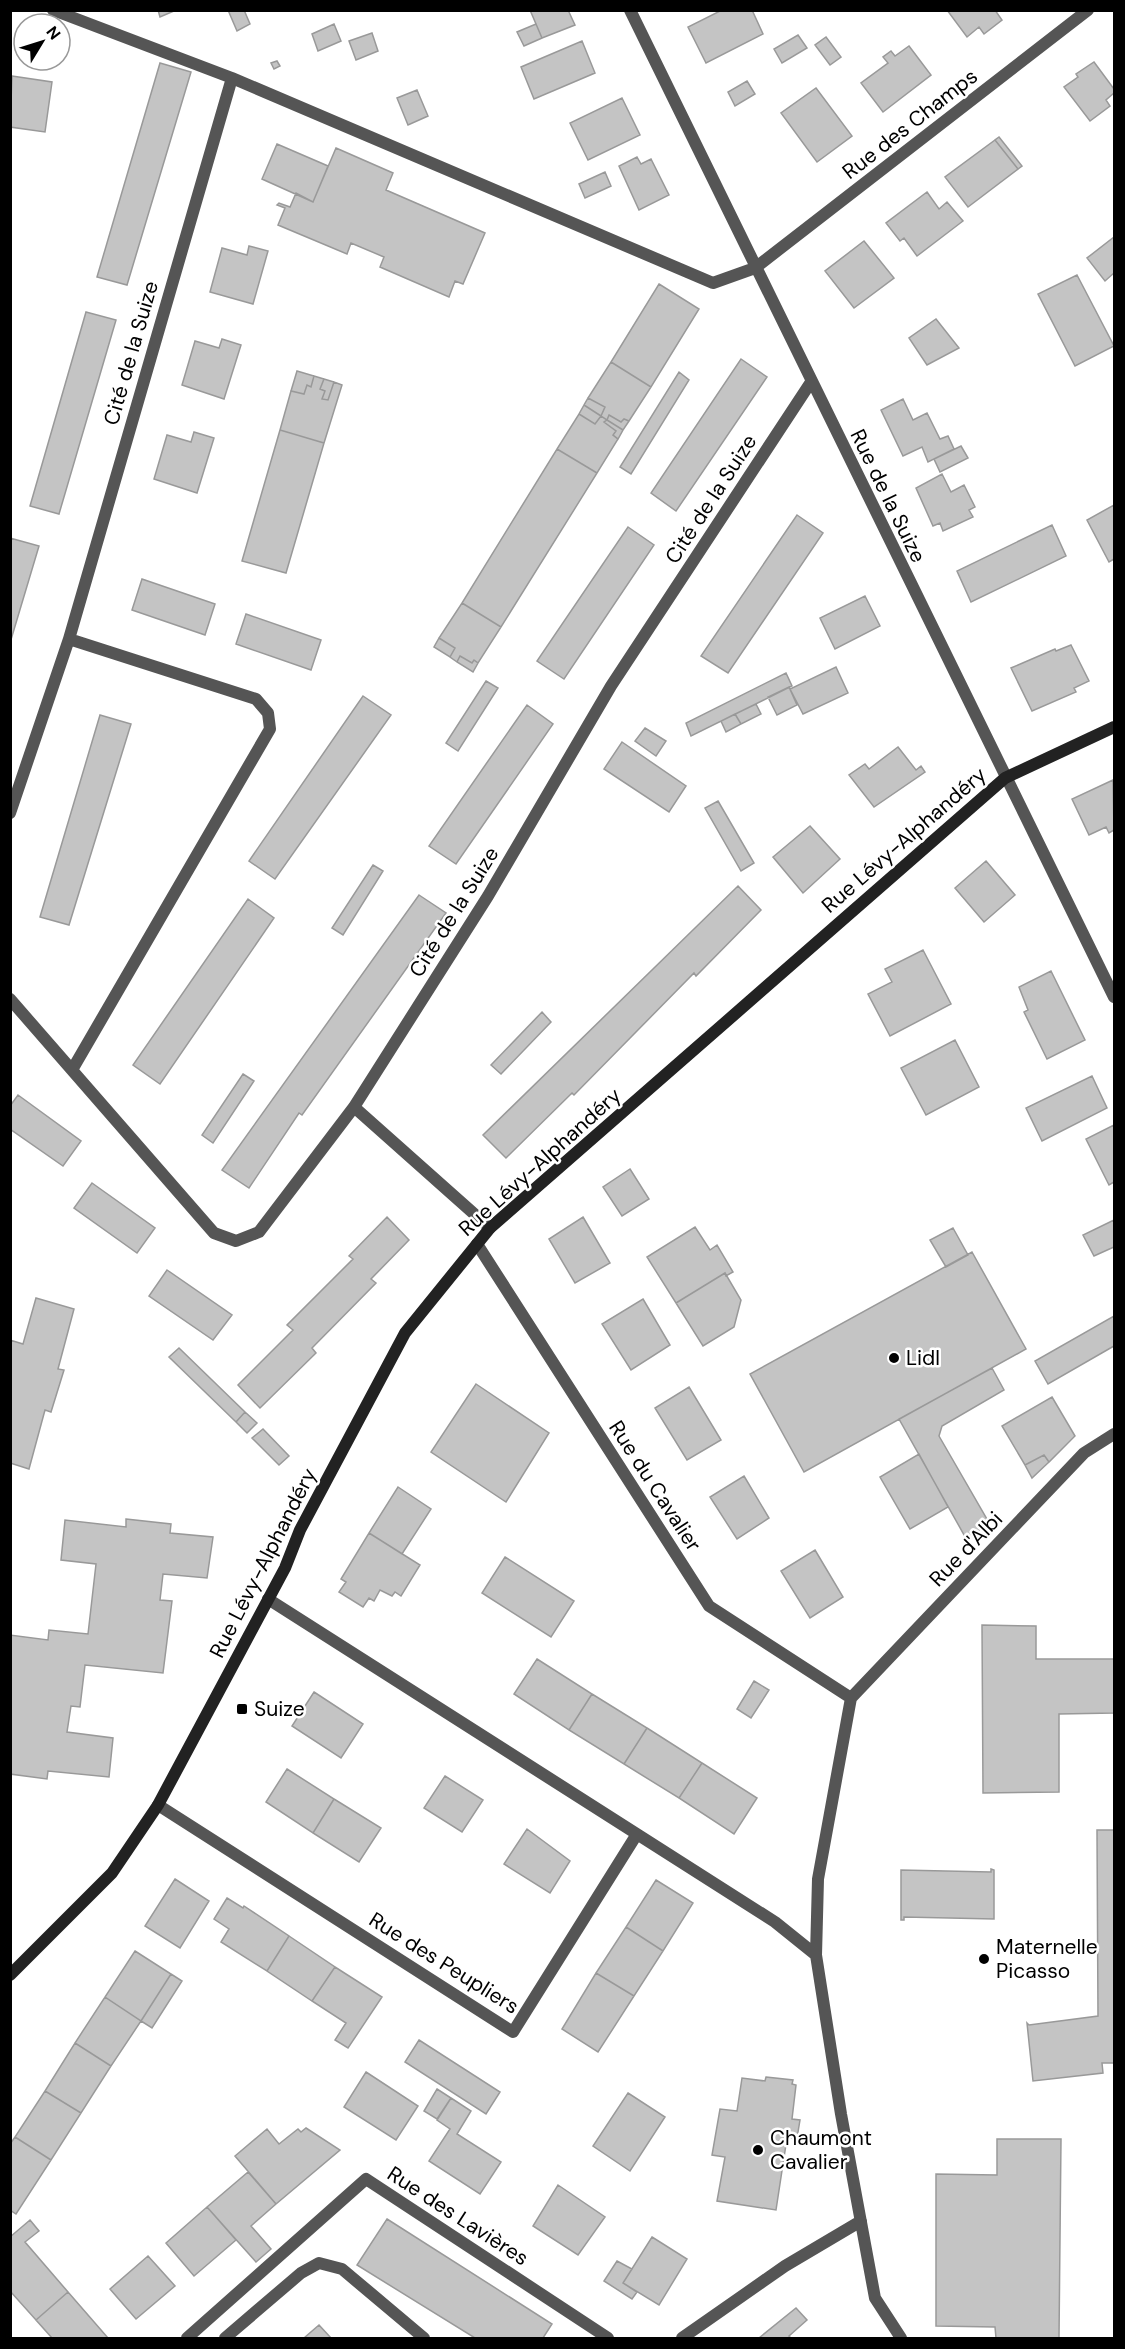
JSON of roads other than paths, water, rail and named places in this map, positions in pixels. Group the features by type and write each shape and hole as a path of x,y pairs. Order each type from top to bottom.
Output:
{"street":[{"path":"53,10 232,78 713,283 755,268"},
{"name":"Rue de la Suize","path":"630,10 1114,998"},
{"name":"Rue des Champs","path":"755,268 1088,10"},
{"name":"Cité de la Suize","path":"10,813 69,639 232,78"},
{"name":"Cité de la Suize","path":"10,999 214,1233 236,1241 259,1232 354,1107 488,896 611,686 811,382"},
{"path":"69,639 256,699 268,713 270,729 72,1070"},
{"name":"Rue Lévy-Alphandéry","path":"10,1975 112,1873 158,1805 268,1599 300,1530 405,1333 490,1228 1005,778 1114,727"},
{"path":"354,1107 490,1228"},
{"name":"Rue du Cavalier","path":"477,1244 709,1606 851,1698"},
{"name":"Rue d'Albi","path":"851,1698 1084,1453 1114,1434"},
{"path":"268,1599 774,1922 816,1955"},
{"path":"851,1698 818,1879 816,1955 841,2114 875,2298 901,2338"},
{"name":"Rue des Peupliers","path":"158,1805 513,2032 637,1834"},
{"name":"Rue des Lavières","path":"187,2338 366,2180 608,2338"},
{"path":"682,2338 784,2266 861,2221"},
{"path":"225,2338 301,2272 318,2264 342,2269 424,2338"}],"place":[{"name":"Lidl","path":"894,1358"},
{"name":"Suize","path":"242,1709"},
{"name":"Maternelle Picasso","path":"984,1959"},
{"name":"Chaumont Cavalier","path":"758,2150"}]}
